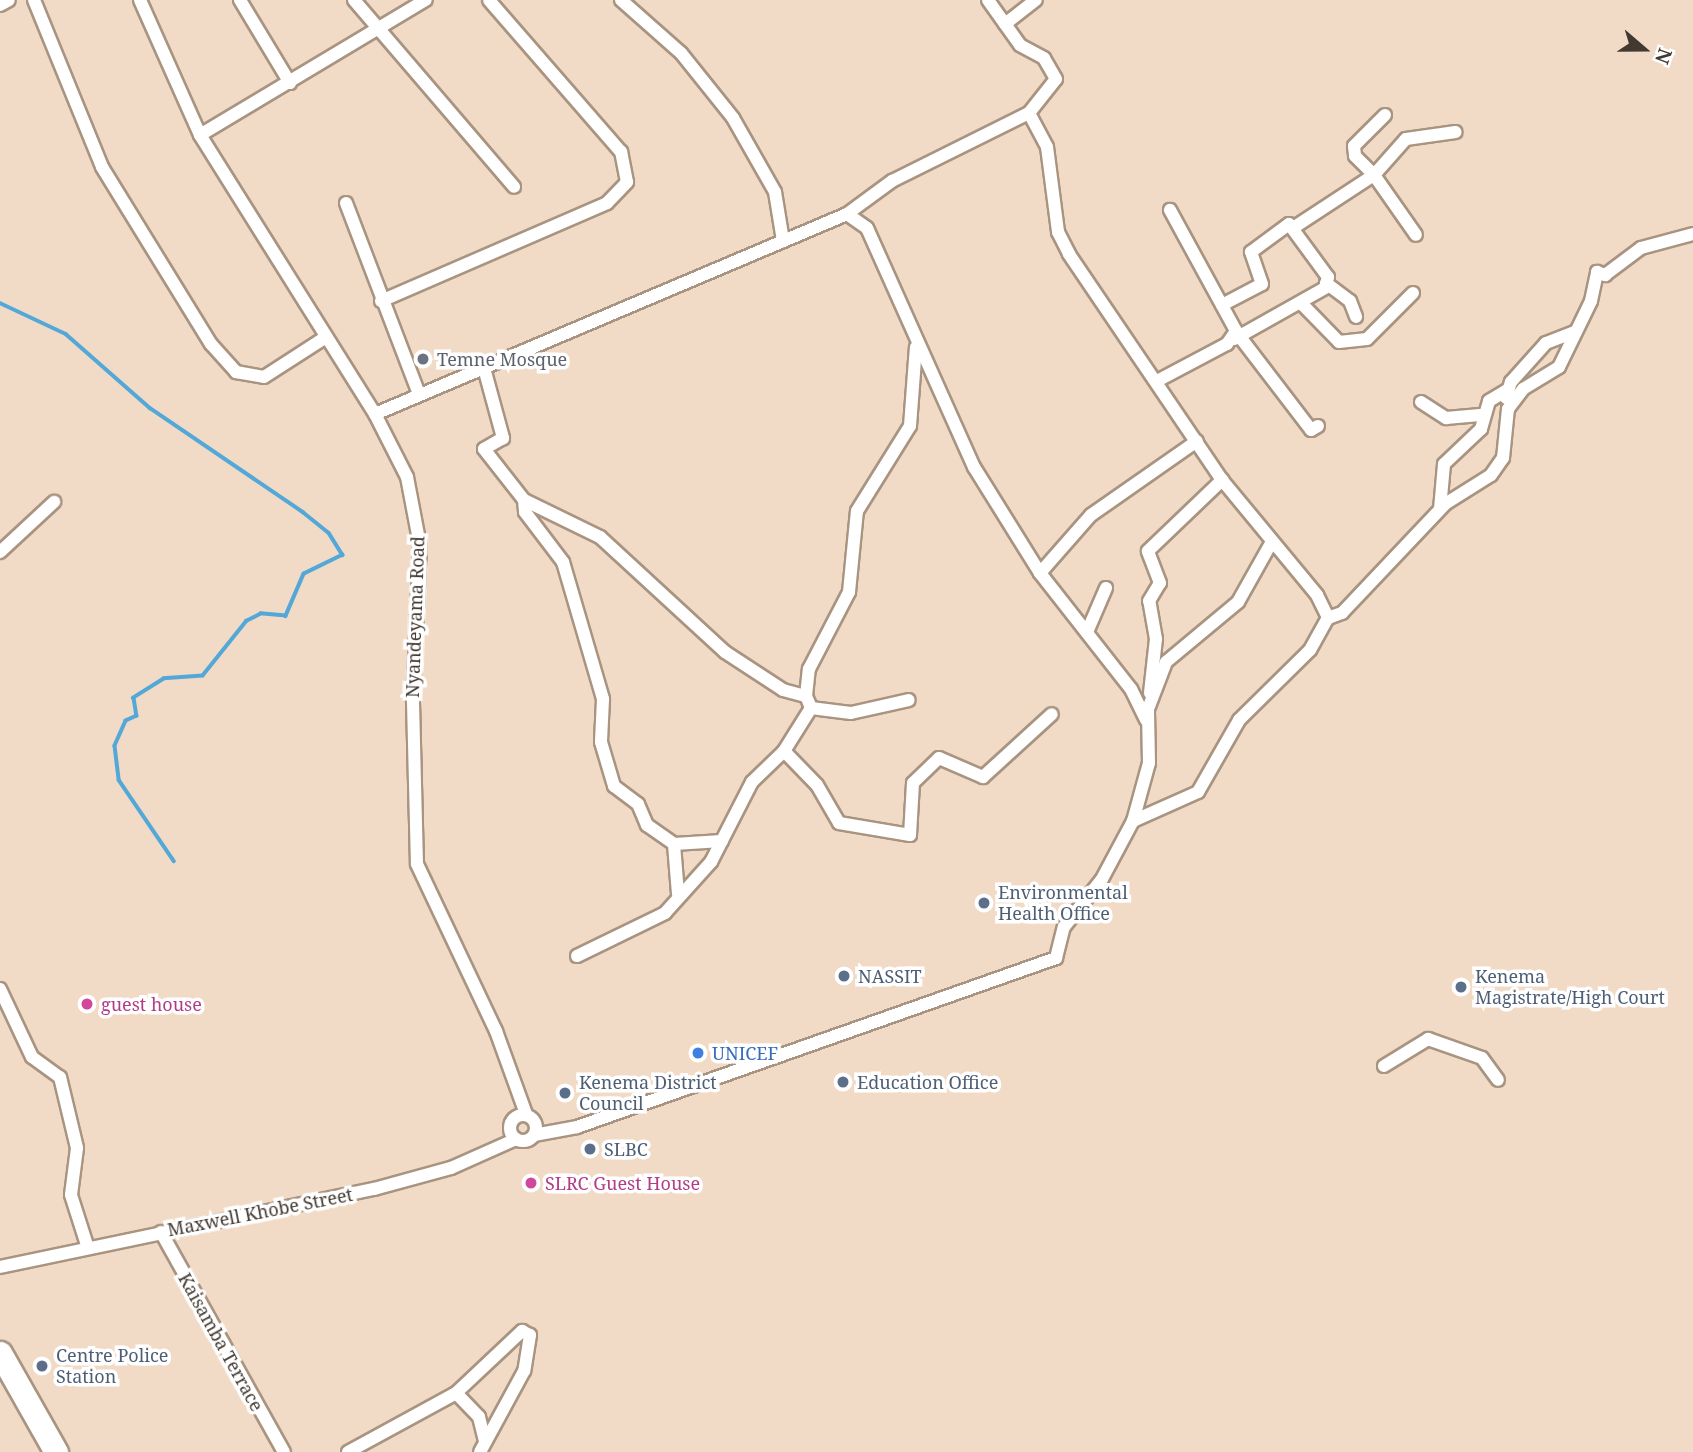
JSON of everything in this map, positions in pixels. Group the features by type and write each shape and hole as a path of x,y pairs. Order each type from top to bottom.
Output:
{"highway":[{"path":"0,1353 56,1452"}],"street":[{"path":"0,5 9,0"},
{"path":"34,0 102,167 211,344 236,372 264,377 326,337"},
{"name":"Nyandeyama Road","path":"140,0 200,135 375,414 407,477 420,545 413,702 417,863 501,1042 526,1114 534,1120 534,1135"},
{"path":"240,0 290,83"},
{"path":"354,0 375,31 513,187"},
{"path":"200,135 426,0"},
{"path":"381,301 607,203 627,182 621,152 489,0"},
{"path":"621,0 681,52 733,118 775,192 783,241"},
{"path":"375,414 418,392 484,368 847,214 892,181 1029,113 1056,79 1044,58 1020,45 988,0"},
{"path":"1005,24 1036,0"},
{"path":"1029,113 1047,147 1058,232 1222,480 1270,545 1317,595 1328,618"},
{"path":"1385,115 1354,146 1355,156 1374,175 1416,235"},
{"path":"1296,226 1374,175 1406,139 1456,132"},
{"path":"346,203 381,301 418,392"},
{"path":"1170,210 1237,338 1311,430 1318,426"},
{"path":"847,214 867,228 916,347 942,388 993,503 1040,573 1131,689 1148,726"},
{"path":"1222,306 1265,279 1251,252 1289,224 1296,226 1323,265 1326,283 1350,301 1356,317"},
{"path":"1508,408 1523,389 1559,367 1576,332 1597,272 1605,275 1641,248 1693,234"},
{"path":"1157,381 1301,303 1326,283"},
{"path":"1301,303 1339,342 1367,339 1413,293"},
{"path":"1440,509 1444,464 1481,429 1489,401 1507,390 1546,342 1576,332"},
{"path":"811,708 806,696 809,669 849,592 857,511 910,426 916,347"},
{"path":"484,368 503,438 484,450 524,500 600,537 726,652 773,685 806,696"},
{"path":"1133,821 1198,792 1239,720 1303,658 1328,618 1342,613 1440,509 1491,475 1503,458 1507,390"},
{"path":"1421,402 1446,418 1483,415"},
{"path":"1040,573 1091,516 1197,441"},
{"path":"534,1135 577,1127 701,1079 1056,958 1064,927 1102,879 1133,821 1149,763 1148,709 1156,639 1149,601 1160,583 1148,551 1222,480"},
{"path":"524,500 525,512 563,562 603,699 601,742 614,786 638,804 647,825 674,844 722,841"},
{"path":"0,552 54,502"},
{"path":"1148,709 1171,651 1238,602 1270,545"},
{"path":"1087,632 1095,608 1106,588"},
{"path":"1074,615 1095,608"},
{"path":"811,708 851,713 909,700"},
{"path":"577,956 665,913 678,894 698,879 722,841 752,782 784,751 811,708"},
{"path":"784,751 817,785 839,823 910,835 913,782 939,758 983,777 1052,714"},
{"path":"674,844 678,894"},
{"path":"0,989 32,1057 60,1077 77,1148 72,1195 87,1245"},
{"path":"1384,1066 1428,1039 1482,1058 1498,1080"},
{"path":"516,1139 512,1120 526,1114"},
{"name":"Maxwell Khobe Street","path":"0,1267 87,1245 373,1189 452,1168 516,1139 534,1135"},
{"name":"Kaisamba Terrace","path":"161,1231 284,1452"},
{"path":"348,1452 456,1393 526,1332 531,1349 483,1446"},
{"path":"456,1393 479,1417 483,1446"}],"waterway":[{"path":"0,303 66,334 150,408 303,512 329,533 343,555 304,574 286,616 261,614 247,621 203,676 164,679 134,698 137,716 126,721 115,746 119,780 174,861"}],"place":[{"name":"Temne Mosque","path":"423,359"},
{"name":"Environmental Health Office","path":"984,903"},
{"name":"NASSIT","path":"844,976"},
{"name":"Kenema Magistrate/High Court","path":"1461,987"},
{"name":"guest house","path":"87,1004"},
{"name":"UNICEF","path":"698,1053"},
{"name":"Education Office","path":"843,1082"},
{"name":"Kenema District Council","path":"565,1093"},
{"name":"SLBC","path":"590,1149"},
{"name":"SLRC Guest House","path":"531,1183"},
{"name":"Centre Police Station","path":"42,1366"}]}
